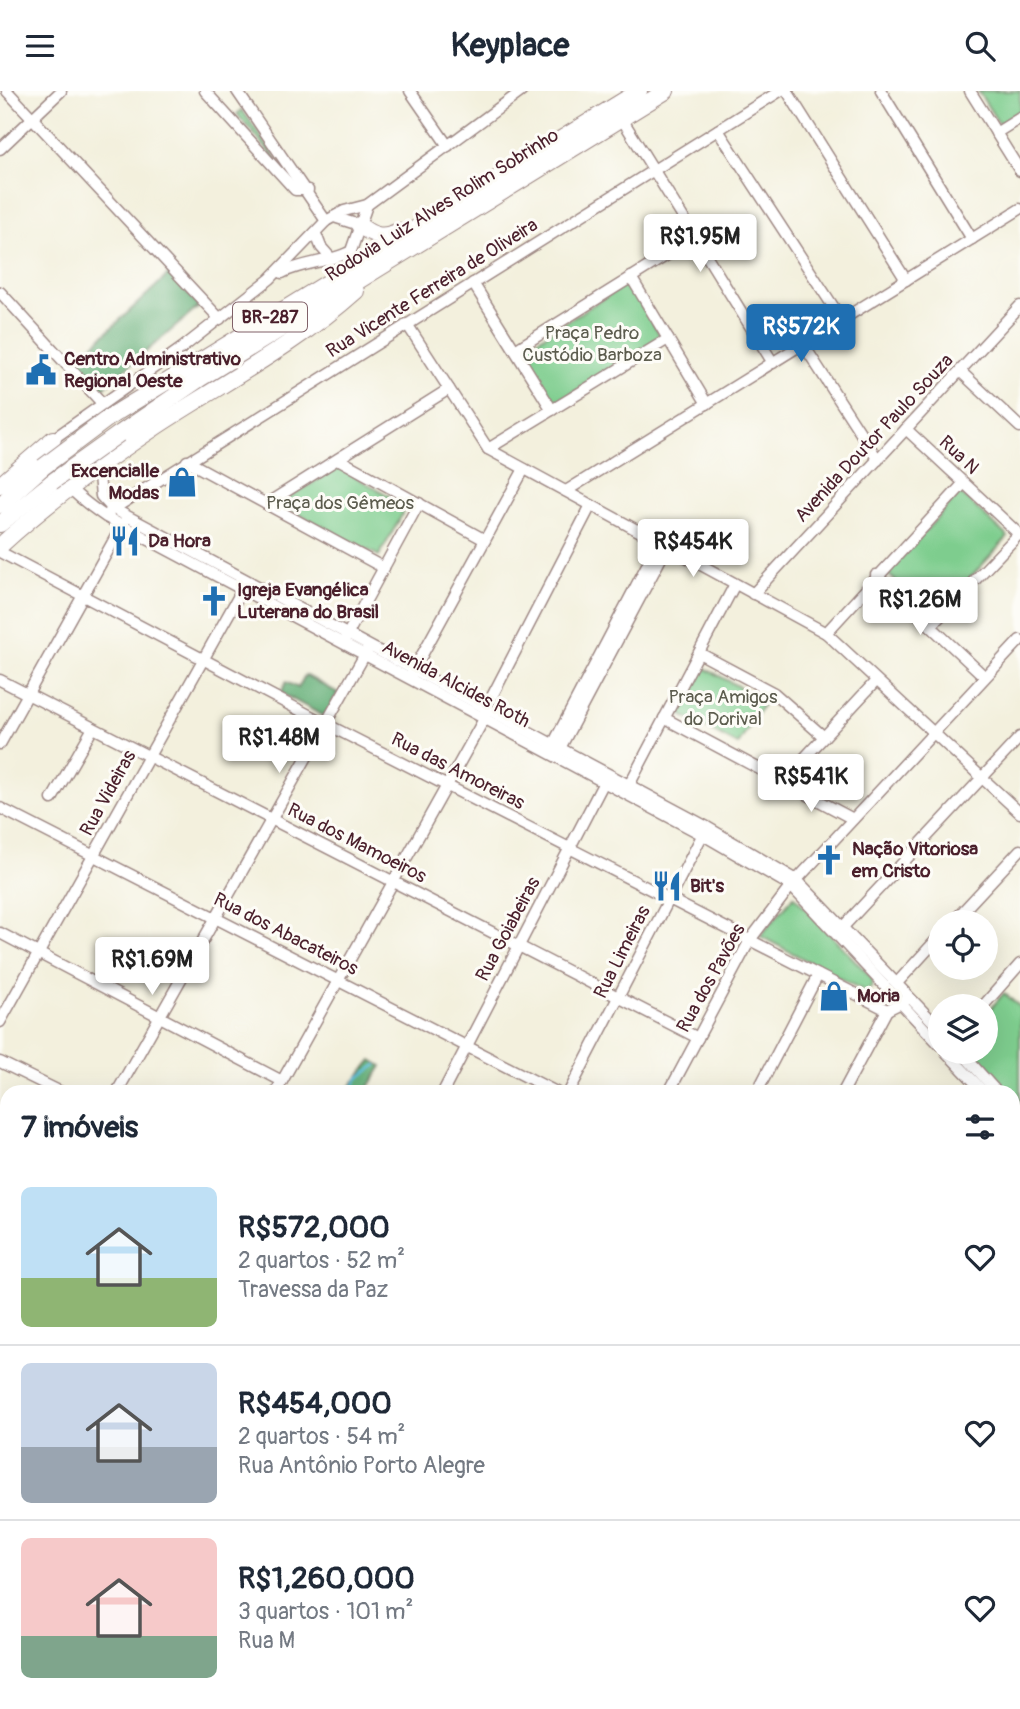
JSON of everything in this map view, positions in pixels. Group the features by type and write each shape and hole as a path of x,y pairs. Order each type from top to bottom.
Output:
{"highway":[{"name":"Rodovia Luiz Alves Rolim Sobrinho","path":"0,505 43,467 111,416 639,91"},
{"name":"Rodovia Luiz Alves Rolim Sobrinho","path":"0,524 52,482 201,378 666,91"},
{"path":"359,225 373,236 382,237 431,219"},
{"name":"BR-287","path":"0,546 32,517 155,428 323,321 372,274"},
{"path":"0,485 53,439"}],"street":[{"path":"7,91 220,319"},
{"path":"0,149 61,91"},
{"path":"205,91 295,190 308,190"},
{"path":"237,91 330,219 359,225"},
{"path":"410,91 448,146"},
{"path":"69,491 52,453 53,439 220,319 270,279 330,219 344,211 367,205 522,91"},
{"name":"Rua Vicente Ferreira de Oliveira","path":"109,513 187,461 780,91"},
{"path":"787,91 906,280"},
{"path":"881,91 972,239"},
{"path":"970,91 1020,171"},
{"path":"229,118 245,102"},
{"path":"996,133 1020,118"},
{"path":"622,119 773,363"},
{"path":"718,130 842,320"},
{"path":"270,279 301,264 329,256 337,257 351,251 367,205"},
{"path":"566,491 1020,209"},
{"path":"316,234 321,247 329,256"},
{"path":"515,350 696,237"},
{"path":"631,277 707,404"},
{"path":"473,283 552,410"},
{"path":"0,292 101,402"},
{"name":"Avenida Doutor Paulo Souza","path":"753,594 960,371 1017,314"},
{"path":"407,324 488,449 826,633 1020,813"},
{"path":"488,449 668,339"},
{"path":"803,344 878,460"},
{"path":"960,371 1020,427"},
{"path":"266,504 449,389"},
{"path":"101,402 94,431 102,449 97,470 101,496 109,513"},
{"path":"71,424 94,431"},
{"name":"Rua N","path":"906,429 1020,534"},
{"path":"338,459 485,540"},
{"path":"187,461 384,568"},
{"path":"411,675 524,469"},
{"path":"826,633 876,575 964,483"},
{"name":"Avenida Alcides Roth","path":"69,491 705,831 794,883"},
{"path":"345,639 419,503"},
{"path":"280,1085 485,714 591,505"},
{"path":"0,744 125,521"},
{"path":"931,626 1020,534"},
{"path":"554,751 663,544"},
{"name":"Rua das Amoreiras","path":"0,552 203,661 887,1010"},
{"path":"876,575 985,677"},
{"path":"627,790 735,584"},
{"name":"Rua Videiras","path":"0,1022 245,585"},
{"name":"Rua dos Pavões","path":"673,1085 750,940 794,883 1020,640"},
{"path":"121,1085 367,651"},
{"path":"699,653 774,693 824,737"},
{"name":"Rua dos Mamoeiros","path":"0,680 698,1038"},
{"path":"783,781 876,681"},
{"path":"664,718 853,819"},
{"path":"52,799 93,729"},
{"path":"842,928 1020,737"},
{"name":"Avenida Alcides Roth","path":"554,751 604,782 627,790"},
{"name":"Rua Goiabeiras","path":"447,1085 604,782"},
{"name":"Rua dos Abacateiros","path":"0,808 542,1085"},
{"name":"Rua Limeiras","path":"573,1085 705,831"},
{"path":"964,910 1020,850"},
{"path":"794,883 897,983 905,1000 928,1030"},
{"path":"794,883 881,982 928,1019"},
{"path":"0,933 282,1081"},
{"path":"897,983 928,949"},
{"path":"994,994 1020,964"},
{"path":"761,1085 818,975"},
{"path":"867,1000 881,982"},
{"path":"847,1085 887,1010 905,1000"},
{"path":"0,1062 47,1085"},
{"path":"957,1064 977,1085"},
{"path":"972,1064 992,1085"}],"green space":[{"path":"978,91 1020,91 1020,111 999,124"},
{"path":"242,110 293,181 237,114"},
{"path":"169,274 200,306 102,389 75,362"},
{"name":"Praça Pedro Custódio Barboza","path":"628,283 662,338 555,404 521,350"},
{"name":"Praça dos Gêmeos","path":"338,467 407,506 379,556 279,504"},
{"path":"960,493 1008,537 934,617 887,573"},
{"name":"Praça Amigos do Dorival","path":"703,667 765,701 738,745 678,713"},
{"path":"305,675 338,693 325,717 281,693 286,682 298,688"},
{"path":"794,896 869,975 873,981 871,988 864,991 760,936"},
{"path":"1004,993 1020,1007 1020,1085 1002,1085 982,1064 998,1064 998,1000"},
{"path":"372,1060 382,1066 370,1085 352,1085"}],"waterway":[{"path":"354,1085 358,1078 377,1065"}],"place":[{"name":"Centro Administrativo Regional Oeste","path":"41,370"},
{"name":"Excencialle Modas","path":"182,482"},
{"name":"Da Hora","path":"125,541"},
{"name":"Igreja Evangélica Luterana do Brasil","path":"214,601"},
{"name":"Nação Vitoriosa em Cristo","path":"829,860"},
{"name":"Bit's","path":"667,886"},
{"name":"Moria","path":"834,996"}]}
